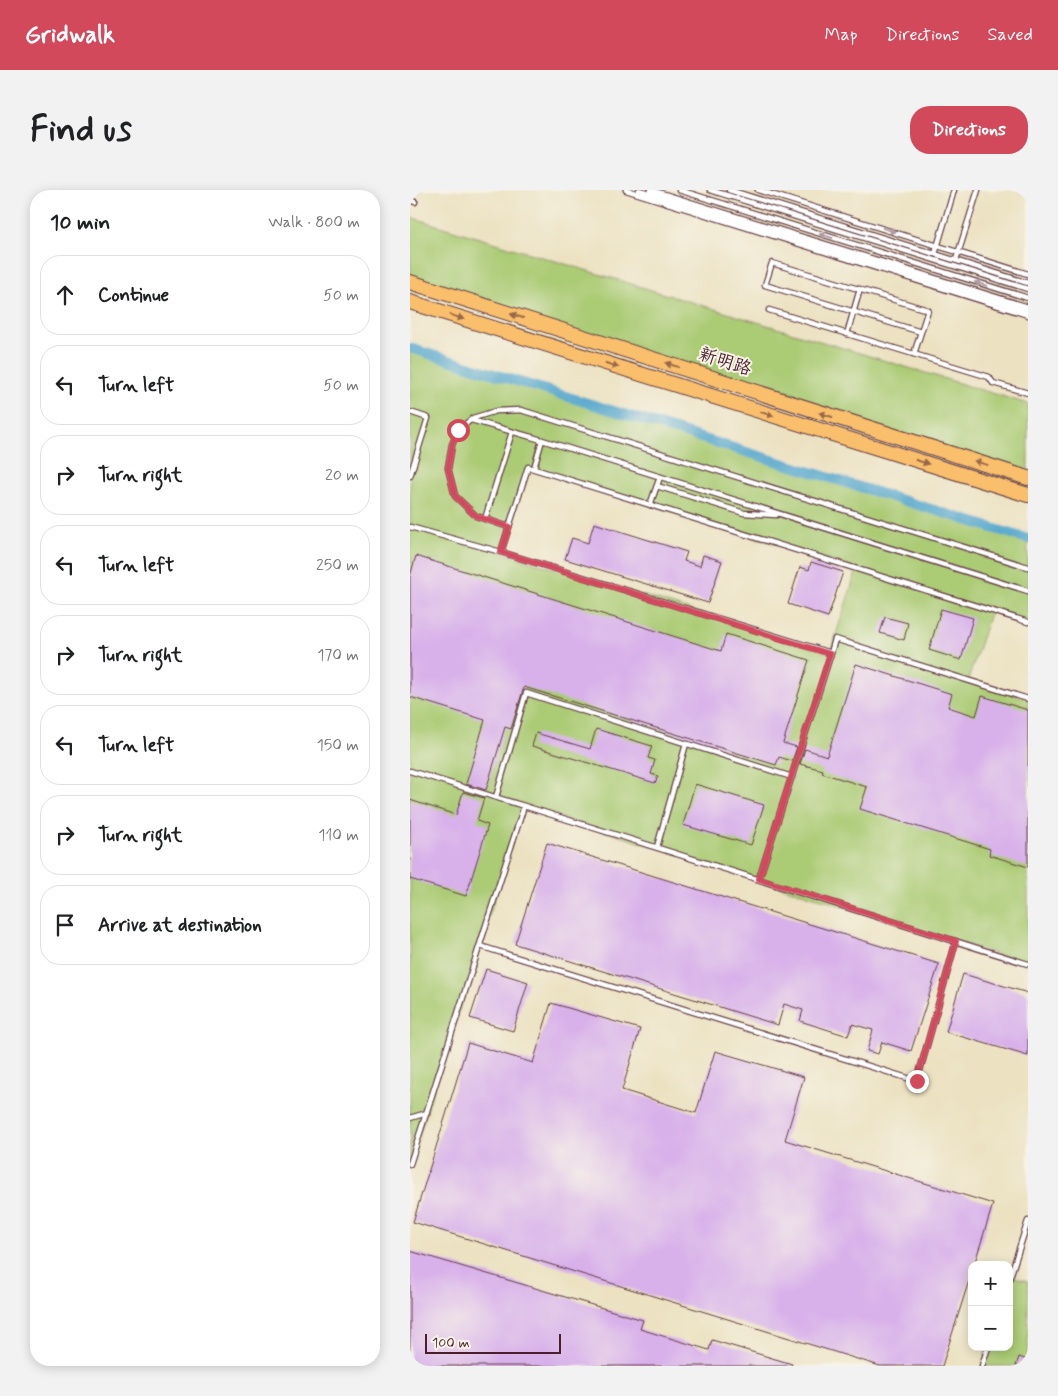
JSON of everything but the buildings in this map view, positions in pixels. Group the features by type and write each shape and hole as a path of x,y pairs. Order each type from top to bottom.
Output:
{"main road":[{"name":"新明路","path":"410,282 1028,478"},
{"name":"新明路","path":"410,302 1028,495"}],"lane":[{"path":"626,190 1028,311"},
{"path":"639,190 1028,311"},
{"path":"652,190 1028,311"},
{"path":"679,190 1028,298"},
{"path":"710,190 1028,289"},
{"path":"729,190 1028,283"},
{"path":"758,190 1028,274"},
{"path":"935,254 954,190"},
{"path":"956,260 978,190"},
{"path":"914,354 921,332 928,310 772,263 765,285 921,332"},
{"path":"847,334 860,289"},
{"path":"768,310 988,377 993,383 1028,393"},
{"path":"509,527 476,516 455,496 448,468 452,445 458,430 471,420 496,411 521,410 1028,567"},
{"path":"410,412 428,418 410,476"},
{"path":"471,420 542,440 1028,592"},
{"path":"485,519 512,432"},
{"path":"534,468 542,440"},
{"path":"501,552 528,467 1028,622"},
{"path":"650,505 660,477"},
{"path":"657,486 744,513 783,515"},
{"path":"410,527 501,552 830,654"},
{"path":"759,879 835,639 1028,699"},
{"path":"496,797 526,693 792,777"},
{"path":"656,847 686,744"},
{"path":"410,771 1028,964"},
{"path":"410,1164 524,806"},
{"path":"480,946 917,1081 956,941"},
{"path":"410,1118 427,1113"},
{"path":"1013,1267 1028,1220"},
{"path":"982,1366 987,1351"}],"green space":[{"path":"410,217 1028,404 1028,476 410,282"},
{"path":"410,348 1028,539 1028,622 991,611 968,680 1028,699 1028,964 524,806 410,1164","holes":["529,467 857,569 830,653 501,552"]},
{"path":"1013,1277 1028,1281 1028,1366 982,1366 987,1351 1013,1351"}],"waterway":[{"path":"410,348 1028,539"}],"route":[{"path":"458,430 452,445 448,468 455,496 476,516 509,527 501,552 830,654 759,879 956,941 917,1081"}]}
